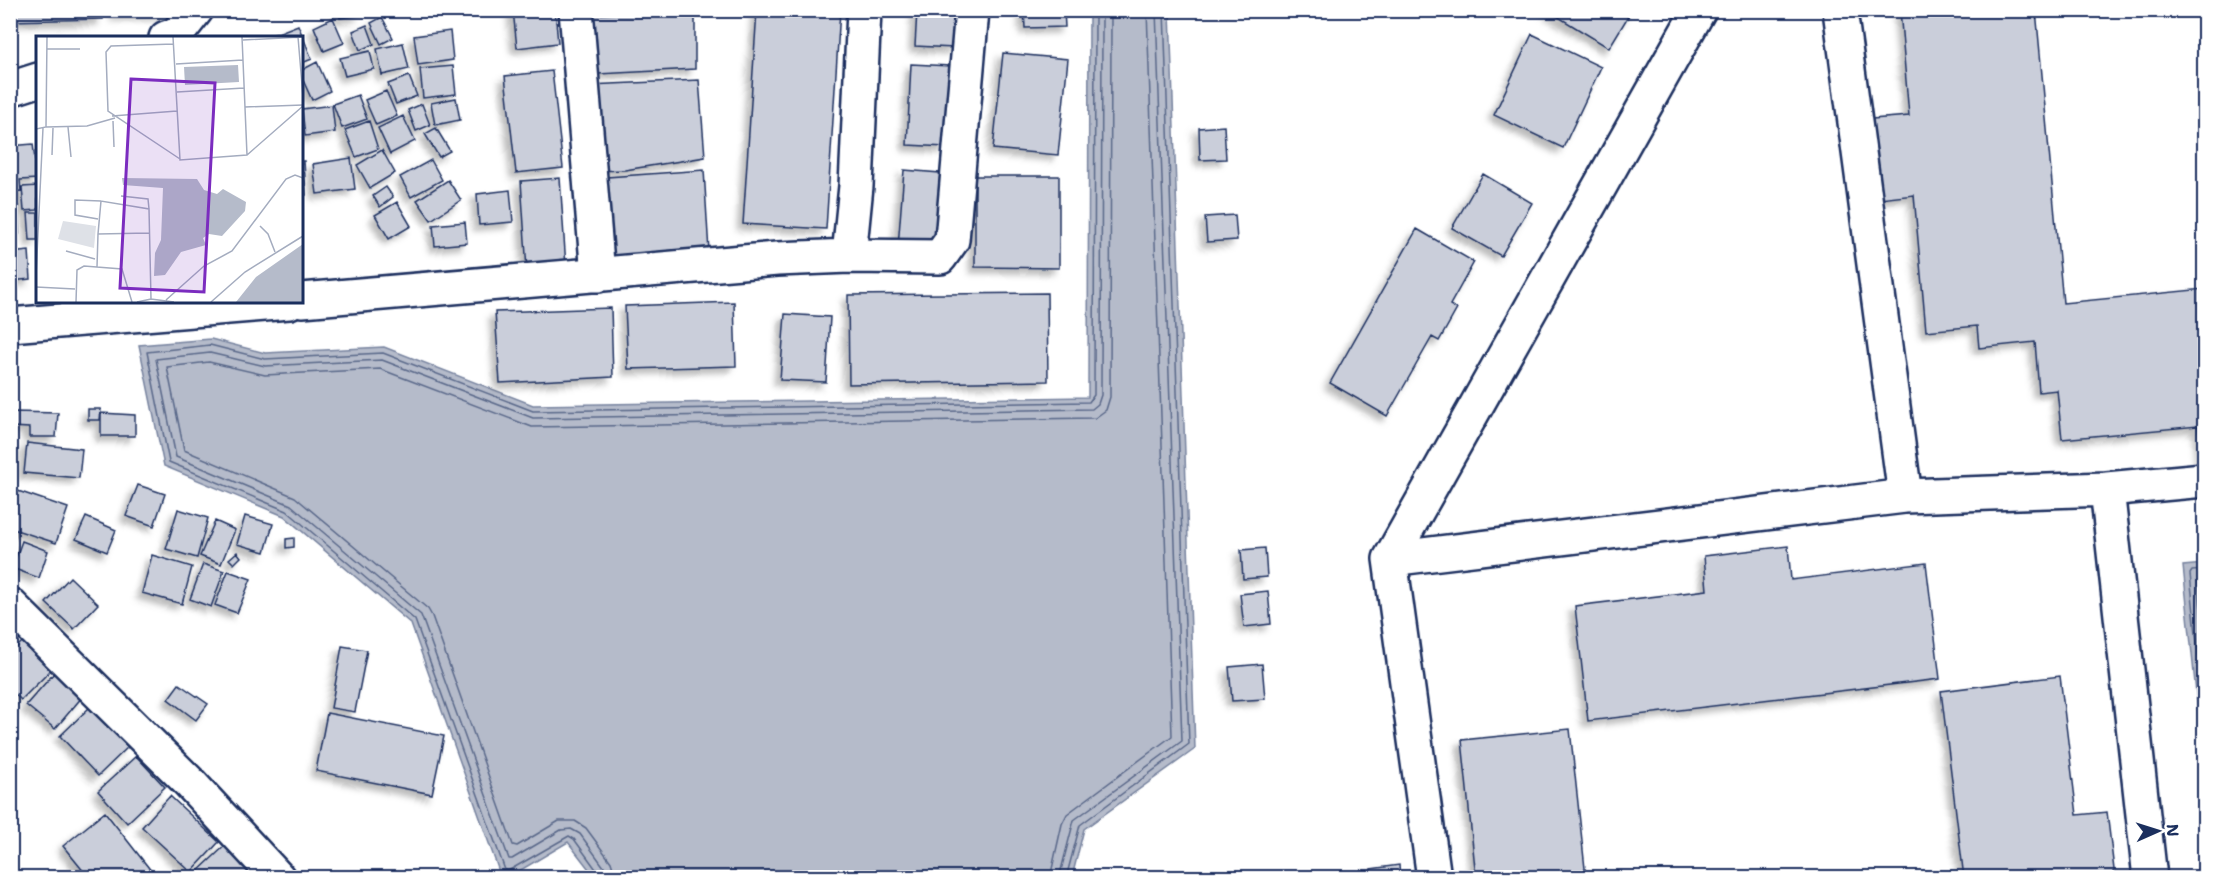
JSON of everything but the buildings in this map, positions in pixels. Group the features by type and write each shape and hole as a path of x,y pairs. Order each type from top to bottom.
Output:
{"street":[{"path":"172,36 177,34 196,10"},
{"path":"576,10 598,275"},
{"path":"849,256 856,186 864,10"},
{"path":"303,300 786,259 940,256 952,240 972,10"},
{"path":"1434,878 1390,559 1699,10"},
{"path":"1840,10 1905,496"},
{"path":"10,89 36,81"},
{"path":"10,325 276,303"},
{"path":"1390,559 1905,496 2107,489 2205,480"},
{"path":"2107,489 2150,878"},
{"path":"10,605 190,783 278,878"}],"water":[{"path":"1089,11 1170,11 1195,749 1084,829 1072,877 595,877 568,842 509,877 501,877 411,624 284,516 164,466 139,345 211,339 265,353 384,347 533,405 1088,397"},
{"path":"2204,564 2204,772 2183,566"}]}
